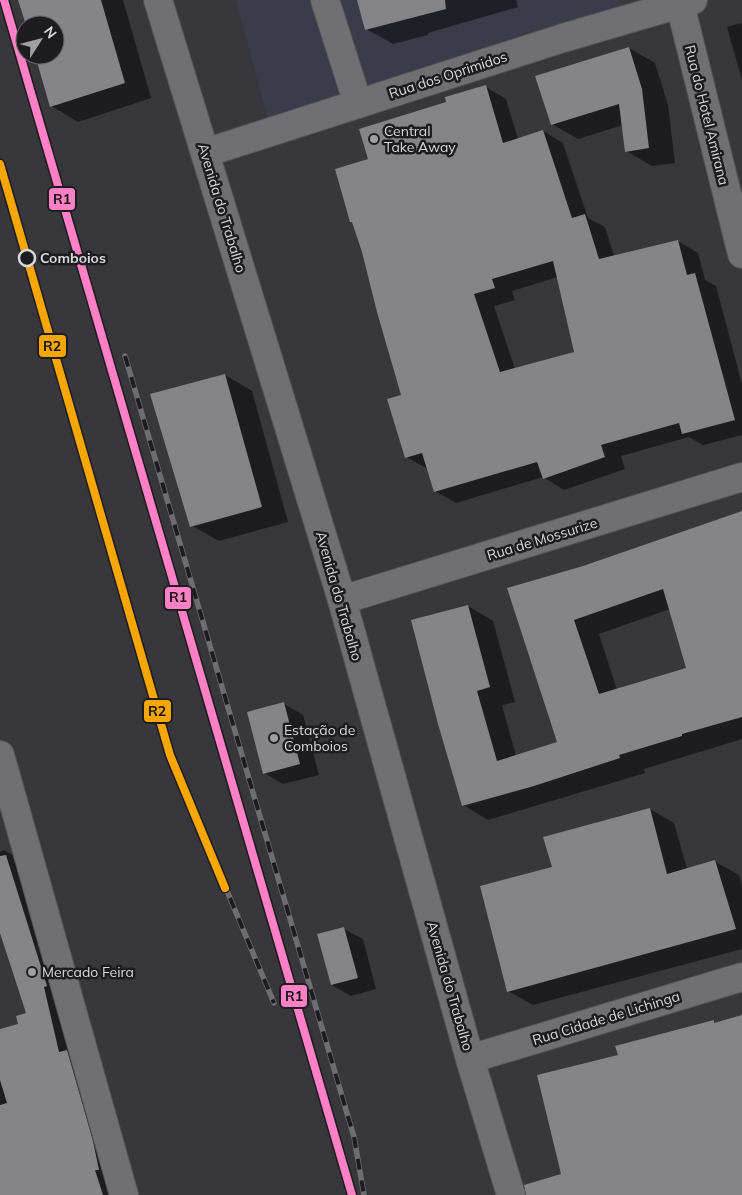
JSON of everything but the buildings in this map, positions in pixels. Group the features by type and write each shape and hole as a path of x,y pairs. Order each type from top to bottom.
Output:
{"street":[{"name":"Avenida do Trabalho","path":"158,0 342,600 470,1059 511,1195"},
{"path":"325,0 358,104"},
{"name":"Rua dos Oprimidos","path":"205,153 563,38 686,2"},
{"name":"Rua do Hotel Amirana","path":"686,2 742,254"},
{"name":"Rua de Mossurize","path":"342,600 742,477"},
{"path":"0,755 124,1195"},
{"name":"Rua Cidade de Lichinga","path":"470,1059 742,977"}],"shaded area":[{"path":"236,0 620,0 621,7 358,104 270,127"}],"railway":[{"path":"0,164 170,755 274,1003"},
{"path":"125,356 354,1137 364,1195"}],"transit line":[{"name":"R1","path":"4,0 352,1195"},
{"name":"R2","path":"0,164 170,755 225,888"}],"place":[{"name":"Central Take Away","path":"374,139"},
{"name":"Comboios","path":"27,258"},
{"name":"Estação de Comboios","path":"274,738"},
{"name":"Mercado Feira","path":"32,972"}]}
